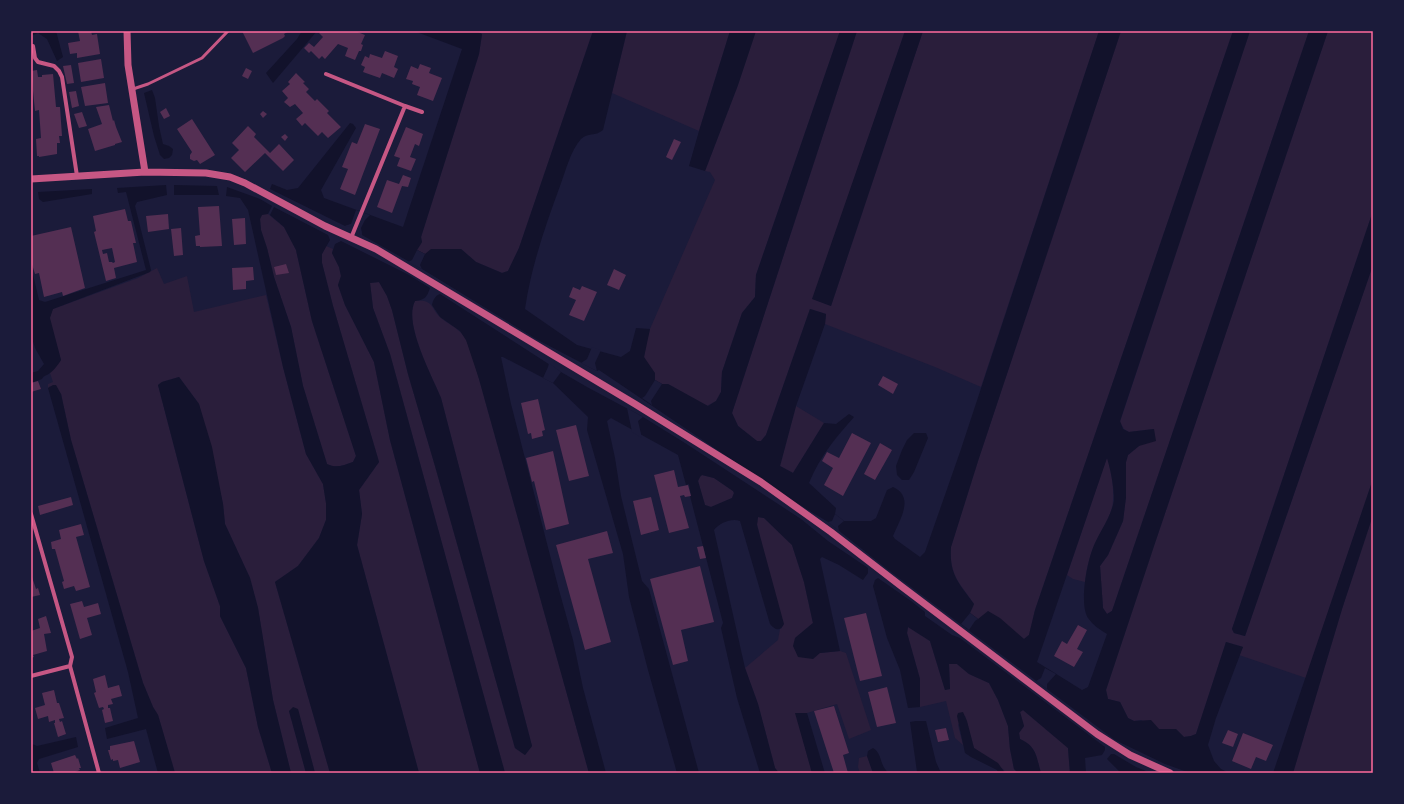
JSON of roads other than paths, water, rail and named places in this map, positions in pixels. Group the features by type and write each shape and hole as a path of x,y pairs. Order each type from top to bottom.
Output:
{"street":[{"path":"127,31 128,65 131,90 145,172"},
{"path":"33,46 34,58 38,62 54,66 62,77 77,176"},
{"path":"326,74 422,112"},
{"path":"351,238 405,106"},
{"path":"31,179 145,172 206,173 230,177 246,183 325,226 376,249 635,404 754,478 831,532 1097,734 1130,755 1170,773"},
{"path":"31,514 72,657 70,666 99,773"},
{"path":"31,676 70,666"}],"lane":[{"path":"131,90 148,84 202,58 228,31"}]}
